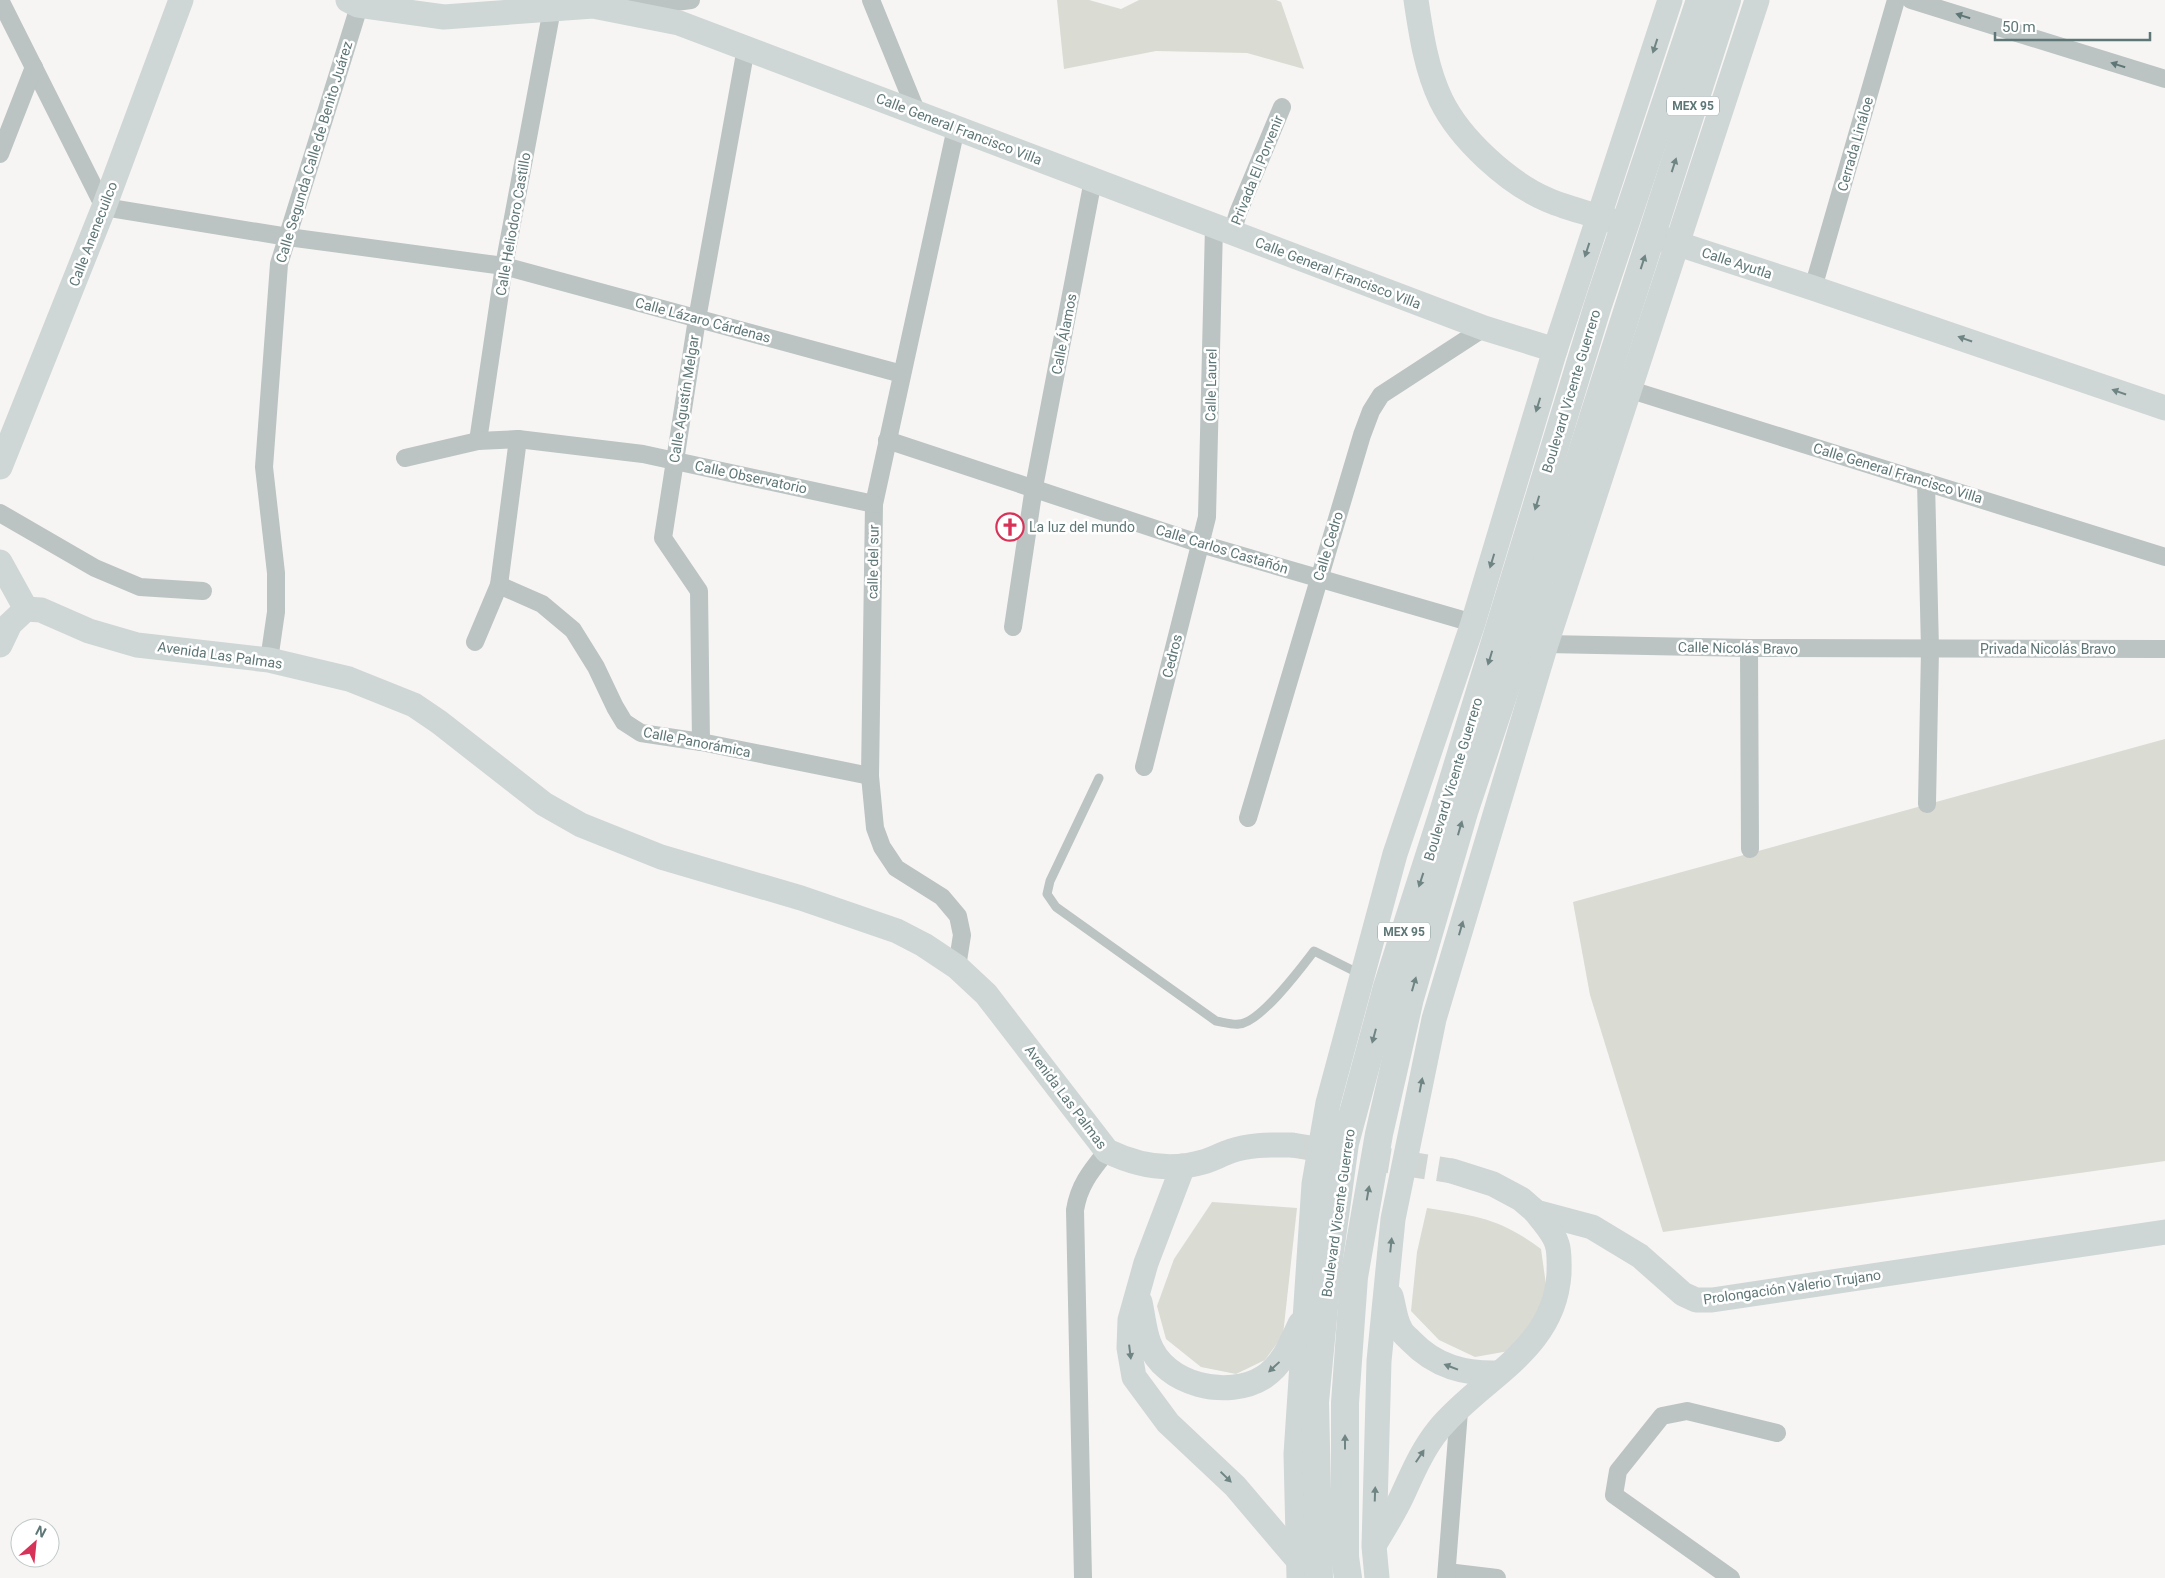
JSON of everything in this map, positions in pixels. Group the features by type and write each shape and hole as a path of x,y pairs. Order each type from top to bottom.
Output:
{"highway":[{"name":"Boulevard Vicente Guerrero","path":"1319,1578 1315,1402 1328,1266 1345,1143 1387,987 1444,810 1598,305 1700,0"},
{"name":"Boulevard Vicente Guerrero","path":"1348,1578 1345,1557 1344,1403 1354,1277 1378,1134 1410,998 1464,812 1527,624 1727,0"}],"street":[{"path":"0,0 104,207"},
{"name":"Calle Anenecuilco","path":"0,467 6,432 104,207 181,0"},
{"path":"612,10 691,0"},
{"path":"871,0 918,113"},
{"name":"Calle Ayutla","path":"1416,0 1422,40 1441,100 1473,146 1506,175 1548,200 2165,408"},
{"name":"Boulevard Vicente Guerrero","path":"1298,1569 1296,1454 1316,1175 1328,1103 1395,854 1473,623 1555,350 1670,0"},
{"path":"1377,1578 1374,1546 1379,1362 1393,1219 1434,1019 1546,644 1679,245 1757,0"},
{"name":"Cerrada Lináloe","path":"1813,288 1896,0"},
{"path":"1911,0 2165,79"},
{"name":"Calle General Francisco Villa","path":"356,2 444,17 593,6 679,23 1484,328 1555,350"},
{"name":"Calle Segunda Calle de Benito Juárez","path":"269,660 276,612 276,573 264,467 279,264 356,2"},
{"name":"Calle Heliodoro Castillo","path":"478,441 504,266 552,9"},
{"name":"Calle Agustín Melgar","path":"700,742 698,591 663,538 697,319 746,48"},
{"path":"0,154 34,67"},
{"name":"Privada El Porvenir","path":"1223,229 1238,213 1282,107"},
{"name":"calle del sur","path":"956,128 874,504 870,776 875,828 882,847 896,868 942,897 958,916 962,935 957,967"},
{"name":"Calle Álamos","path":"1012,627 1034,487 1093,180"},
{"name":"Calle Lázaro Cárdenas","path":"104,207 288,237 504,266 902,374"},
{"name":"Calle Laurel","path":"1201,544 1207,517 1223,229"},
{"name":"Calle Cedro","path":"1248,818 1362,435 1371,411 1381,395 1484,328"},
{"name":"Calle General Francisco Villa","path":"1631,390 2165,557"},
{"path":"475,642 499,585 518,439"},
{"name":"Calle Observatorio","path":"405,458 478,441 518,439 643,454 874,504"},
{"name":"Calle Carlos Castañón","path":"887,440 1034,487 1201,544 1473,623"},
{"path":"1926,482 1930,649 1927,804"},
{"path":"0,513 95,568 140,587 203,591"},
{"name":"Cedros","path":"1144,767 1201,544"},
{"path":"0,562 26,610 10,624 0,645"},
{"name":"Calle Panorámica","path":"499,585 542,604 573,630 624,722 641,733 700,742 870,776"},
{"name":"Avenida Las Palmas","path":"26,610 41,610 89,631 137,645 269,660 349,679 414,705 439,722 544,804 581,825 661,857 801,898 897,931 924,945 957,967 986,994 1107,1152 1128,1162 1158,1168 1183,1166 1204,1162 1232,1150 1262,1145 1292,1145"},
{"name":"Calle Nicolás Bravo","path":"1546,644 1930,649"},
{"path":"1749,648 1750,849"},
{"name":"Privada Nicolás Bravo","path":"1930,649 2165,649"},
{"path":"1083,1578 1075,1210 1077,1193 1084,1180 1107,1152"},
{"path":"1183,1166 1138,1287 1130,1320 1129,1348 1134,1377 1168,1423 1235,1486 1298,1569"},
{"name":"Prolongación Valerio Trujano","path":"1452,1171 1494,1184 1521,1199 1536,1212 1592,1227 1640,1256 1671,1285 1696,1300 1722,1298 2165,1232"},
{"path":"1374,1546 1402,1497 1416,1462 1439,1429 1538,1336 1558,1290 1557,1244 1536,1212"},
{"path":"1387,1282 1400,1330 1417,1347 1452,1369 1474,1374 1499,1373"},
{"path":"1138,1287 1149,1345 1163,1364 1181,1379 1207,1388 1248,1384 1264,1377 1285,1357 1306,1310"},
{"path":"1459,1411 1447,1575 1497,1578"},
{"path":"1731,1578 1614,1496 1618,1471 1662,1416 1687,1411 1777,1433"}],"lane":[{"path":"1099,778 1050,881 1047,894 1056,908 1216,1021 1241,1024 1258,1014 1280,994 1314,951 1362,975"}],"shaded area":[{"path":"1057,0 1089,0 1121,9 1139,0 1276,0 1281,2 1304,69 1247,53 1156,51 1064,69"},
{"path":"2165,739 2165,1161 1663,1232 1590,995 1573,902"},
{"path":"1212,1202 1297,1208 1283,1335 1265,1360 1236,1374 1201,1367 1166,1339 1157,1306 1174,1259"},
{"path":"1427,1208 1460,1213 1487,1220 1513,1231 1541,1249 1546,1285 1536,1321 1509,1351 1475,1357 1439,1340 1411,1311 1417,1252"}],"tunnel":[{"path":"1292,1145 1452,1171"}],"place":[{"name":"La luz del mundo","path":"1010,527"}]}
